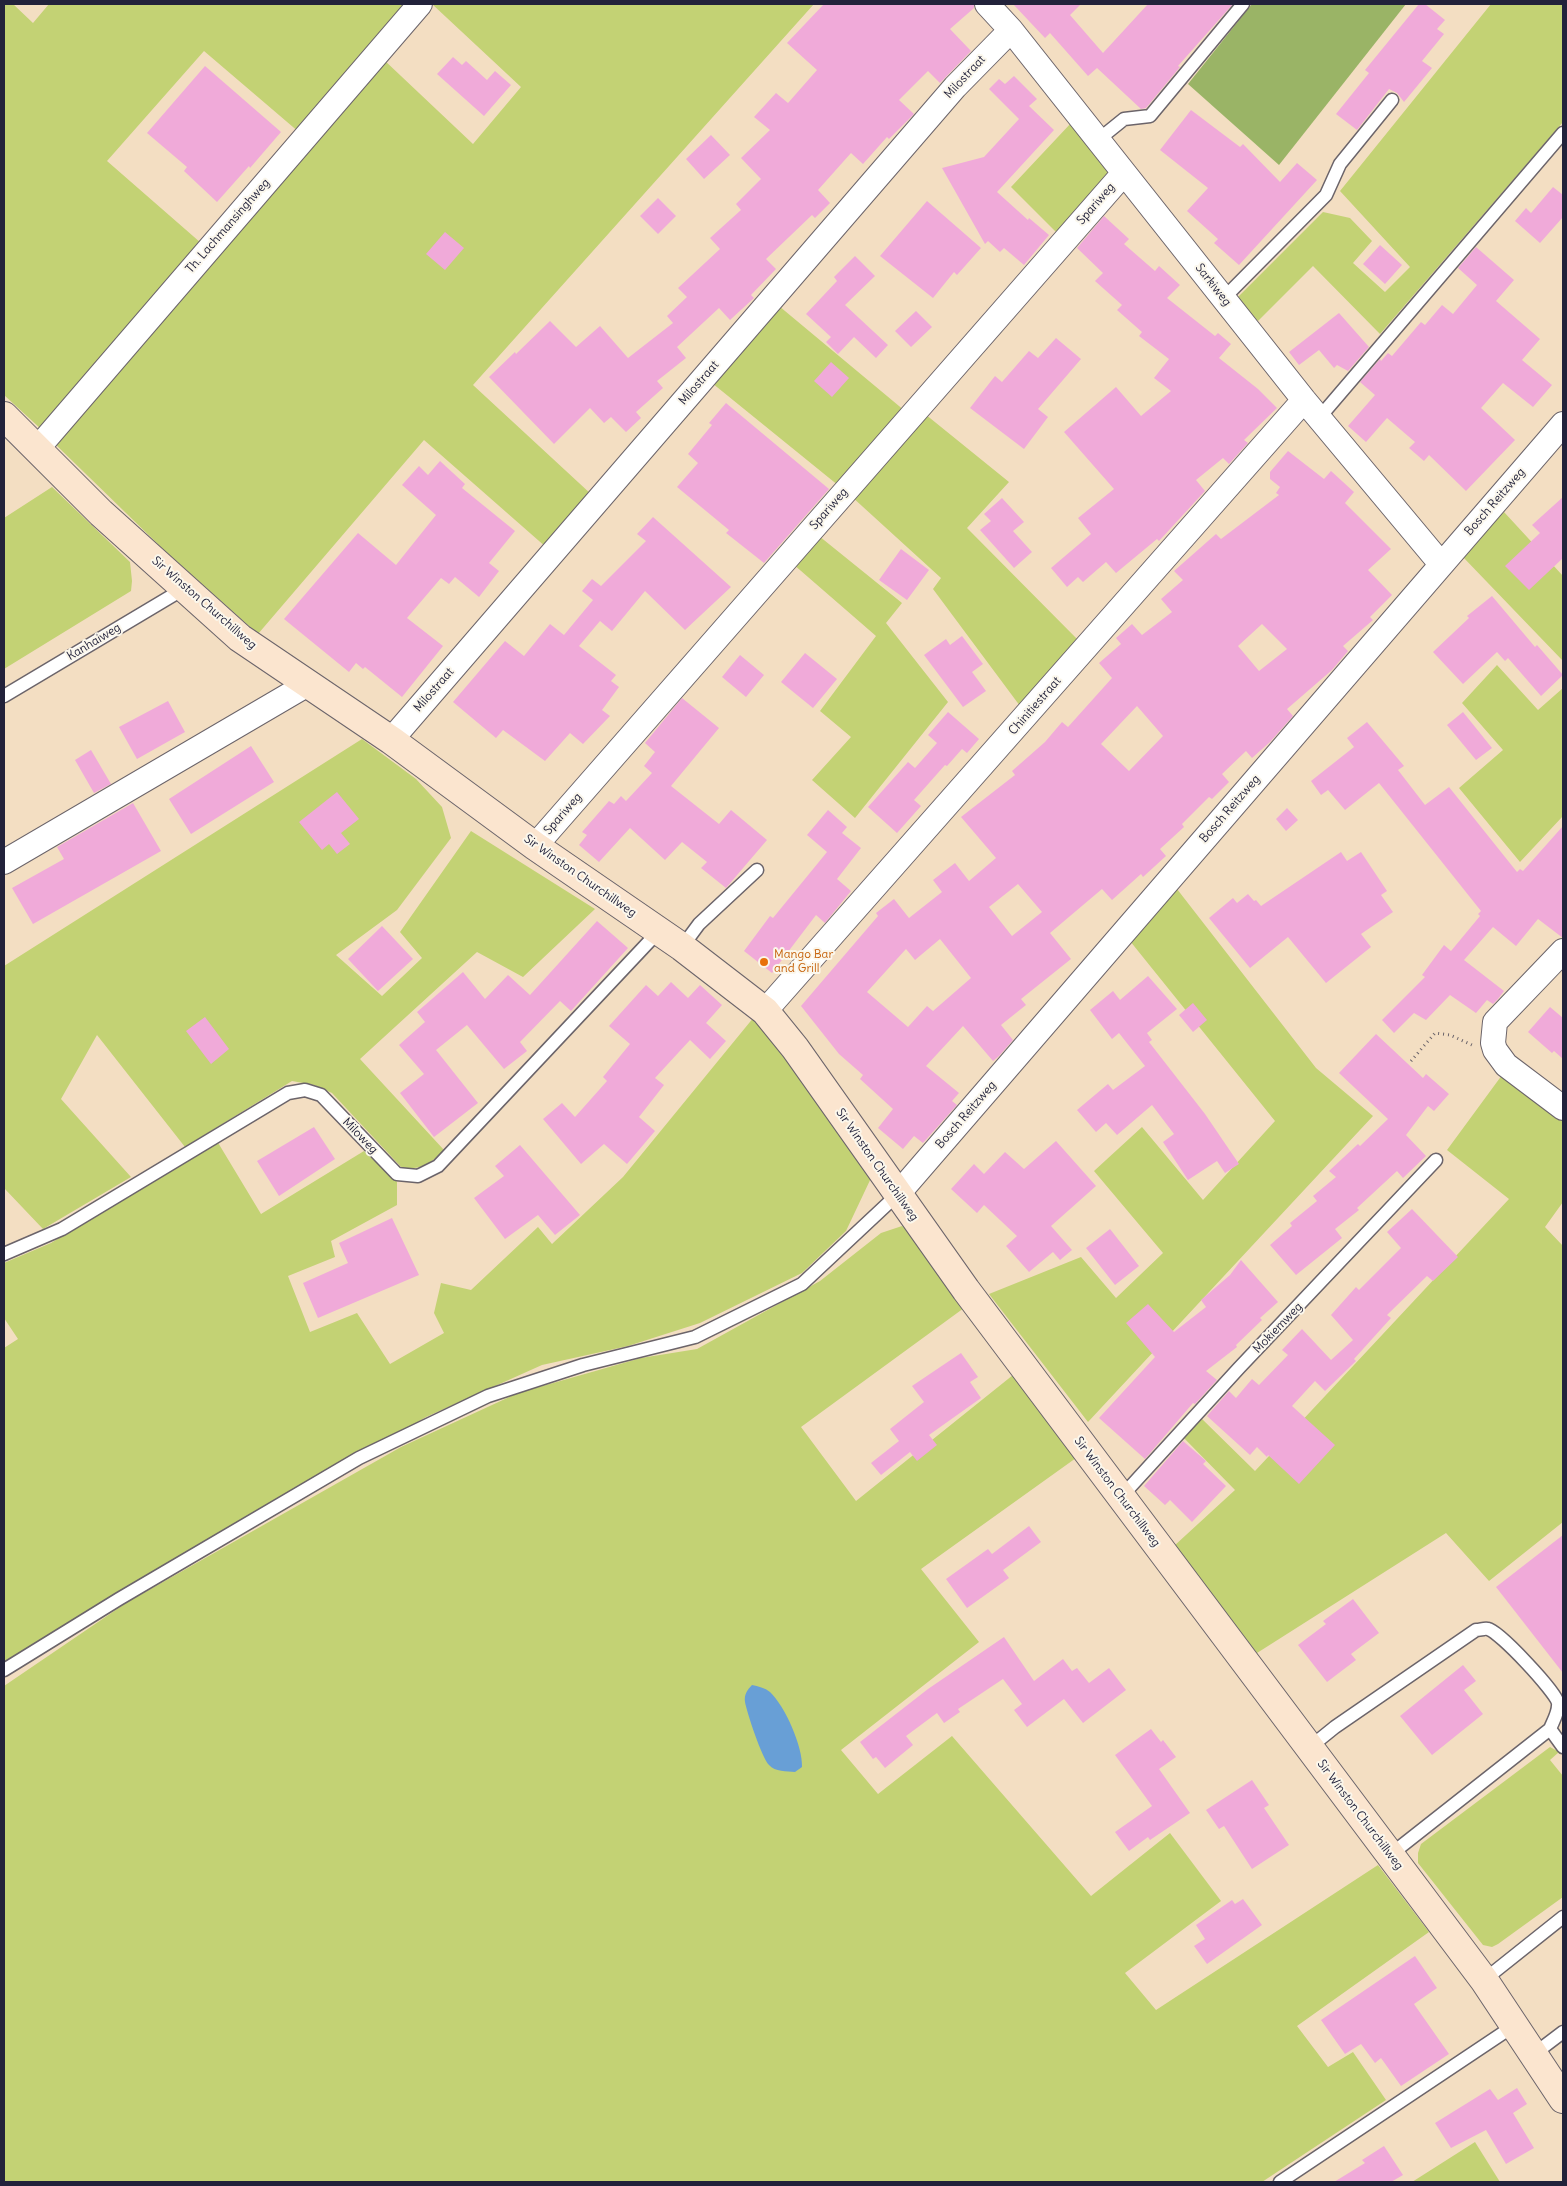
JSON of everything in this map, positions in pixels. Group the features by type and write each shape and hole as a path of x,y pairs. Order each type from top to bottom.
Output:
{"street":[{"name":"Th. Lachmansinghweg","path":"37,449 420,4"},
{"name":"Sarkiweg","path":"988,4 1011,30 1312,409 1441,564"},
{"name":"Milostraat","path":"391,740 954,88 1011,30"},
{"name":"Spariweg","path":"535,846 1124,173"},
{"name":"Chinitiestraat","path":"765,1011 1312,409"},
{"name":"Sir Winston Churchillweg","path":"4,416 101,513 240,638 391,740 535,846 682,947 765,1011 796,1048 966,1290 1484,1980 1563,2099"},
{"name":"Bosch Reitzweg","path":"897,1194 1563,424"},
{"path":"4,862 308,684"},
{"path":"1563,951 1495,1022 1493,1042 1495,1050 1506,1065 1563,1108"}],"lane":[{"path":"1098,140 1124,120 1150,116 1243,4"},
{"path":"1223,298 1326,195 1340,164 1392,100"},
{"path":"1312,409 1563,133"},
{"name":"Kanhaiweg","path":"4,696 185,588"},
{"path":"682,947 699,924 758,870"},
{"name":"Miloweg","path":"4,1254 62,1229 288,1093 305,1090 321,1095 397,1174 418,1176 438,1166 658,931"},
{"name":"Mokiemweg","path":"1121,1497 1239,1368 1420,1180 1436,1160"},
{"path":"4,1670 119,1599 359,1458 488,1396 583,1365 695,1337 802,1284 897,1194"},
{"path":"1309,1748 1335,1726 1476,1630 1488,1629 1499,1635 1550,1688 1558,1702 1550,1729 1390,1855"},
{"path":"1550,1729 1563,1747"},
{"path":"1484,1980 1563,1917"},
{"path":"1280,2182 1515,2025"},
{"path":"1534,2054 1563,2032"}],"path":[{"path":"1411,1061 1435,1033 1440,1032 1470,1044 1495,1050"}],"green space":[{"path":"4,4 13,4 33,23 49,4 410,4 300,133 204,51 107,161 201,243 41,429 4,395"},
{"path":"432,4 814,4 473,385 592,495 547,548 424,440 258,634 164,550 52,441 383,59 473,144 521,87"},
{"path":"1252,4 1406,4 1279,165 1188,84"},
{"path":"1491,4 1563,4 1563,122 1380,334 1313,266 1258,321 1237,298 1323,212 1350,218 1372,241 1353,263 1385,292 1410,267 1340,191"},
{"path":"1072,122 1111,176 1058,234 1011,187"},
{"path":"779,306 905,411 839,486 712,383"},
{"path":"925,414 1009,482 967,528 1081,643 1020,706 933,589 941,578 851,496"},
{"path":"52,487 130,562 131,591 4,669 4,518"},
{"path":"1504,512 1563,576 1563,661 1462,556"},
{"path":"819,536 902,603 886,623 948,702 855,818 812,780 851,737 820,711 876,636 793,564"},
{"path":"1497,665 1538,710 1563,688 1563,816 1520,862 1459,788 1503,750 1462,703"},
{"path":"362,739 416,779 442,807 451,838 397,910 336,955 382,996 422,958 400,932 471,831 595,909 523,977 477,952 360,1059 444,1150 421,1167 402,1168 332,1093 314,1085 292,1081 185,1147 97,1035 61,1099 131,1177 43,1229 4,1188 4,966"},
{"path":"1177,889 1316,1068 1373,1116 1088,1422 989,1294 1081,1257 1116,1298 1163,1253 1094,1171 1142,1127 1203,1200 1275,1121 1130,941"},
{"path":"754,1017 767,1028 872,1176 846,1231 802,1273 700,1323 628,1346 542,1365 426,1417 4,1666 4,1348 18,1339 4,1318 4,1263 51,1243 217,1141 261,1214 364,1151 397,1182 397,1205 331,1241 335,1257 288,1276 310,1332 357,1313 390,1364 444,1333 434,1313 441,1283 471,1290 538,1227 552,1244 623,1177"},
{"path":"1505,1071 1563,1115 1563,1202 1545,1227 1563,1246 1563,1522 1489,1581 1446,1533 1257,1653 1174,1546 1235,1490 1181,1435 1200,1417 1255,1471 1509,1199 1447,1150"},
{"path":"902,1226 909,1231 964,1308 801,1427 856,1501 1013,1375 1076,1458 921,1569 979,1642 841,1750 878,1794 952,1736 1091,1896 1170,1833 1221,1901 1125,1973 1156,2010 1378,1865 1429,1932 1297,2026 1328,2067 1353,2052 1386,2100 1262,2182 4,2182 4,1686 126,1603 401,1447 518,1393 641,1358 697,1349 820,1281 881,1233"},
{"path":"1550,1747 1559,1752 1550,1760 1563,1776 1563,1897 1498,1944 1492,1947 1483,1945 1418,1863 1418,1853 1421,1844"},
{"path":"1475,2142 1500,2182 1412,2182"}],"water":[{"path":"752,1685 766,1689 776,1698 792,1727 802,1759 802,1767 795,1772 774,1769 766,1761 745,1702 746,1693"}],"building":[{"path":"824,4 974,4 974,8 950,29 971,51 940,83 928,71 899,100 914,114 889,139 887,137 863,164 851,153 818,190 830,203 815,218 812,215 766,259 776,269 751,295 754,298 730,320 719,308 677,347 686,358 657,381 663,388 636,412 641,418 626,432 611,417 604,423 590,408 554,444 489,377 550,321 576,347 600,326 628,358 673,323 667,316 687,297 678,288 720,249 710,238 741,210 736,204 761,179 741,158 770,130 754,117 776,93 788,103 817,70 787,43"},
{"path":"1013,4 1081,4 1070,15 1103,53 1148,4 1233,4 1178,66 1180,67 1146,108 1141,109 1097,68 1088,76 1050,33 1045,38"},
{"path":"1419,4 1425,4 1445,20 1437,29 1444,34 1422,61 1432,68 1404,102 1397,93 1389,89 1357,130 1336,114 1369,73 1365,70"},
{"path":"453,57 462,65 466,61 487,80 495,71 511,85 484,116 437,74"},
{"path":"205,66 281,132 217,202 184,171 187,167 147,133"},
{"path":"1014,76 1037,99 1029,106 1054,130 997,192 1028,220 1029,218 1049,235 1024,265 1004,248 1000,252 988,241 985,244 942,168 984,157 1019,119 989,89 999,79 1005,84"},
{"path":"1191,110 1240,147 1243,144 1280,182 1297,163 1317,180 1239,265 1214,243 1218,239 1187,211 1208,188 1160,150"},
{"path":"711,135 730,155 704,179 686,159"},
{"path":"1553,187 1563,195 1563,217 1540,243 1515,221 1526,208 1531,213"},
{"path":"658,198 676,216 658,234 640,216"},
{"path":"927,201 981,248 957,275 954,272 933,298 880,256"},
{"path":"1104,216 1129,239 1124,244 1155,271 1159,266 1180,285 1167,298 1215,336 1218,333 1231,344 1219,358 1258,389 1277,408 1244,440 1248,443 1229,464 1223,458 1196,480 1205,491 1159,541 1157,539 1116,573 1106,562 1083,582 1078,577 1067,587 1051,568 1091,534 1078,518 1114,489 1064,432 1116,387 1141,416 1171,391 1154,378 1169,359 1139,336 1142,332 1117,310 1122,305 1095,281 1103,273 1077,248"},
{"path":"445,232 464,248 445,270 426,254"},
{"path":"1380,245 1402,265 1385,284 1363,264"},
{"path":"1476,247 1514,280 1496,301 1540,339 1522,360 1552,385 1533,407 1503,383 1481,408 1515,440 1466,491 1429,455 1424,461 1409,448 1415,442 1387,418 1366,442 1348,426 1375,395 1360,382 1380,359 1381,361 1388,353 1392,356 1421,322 1425,325 1442,305 1453,314 1477,285 1458,268"},
{"path":"855,256 875,276 845,305 888,345 876,358 854,337 838,354 826,342 831,337 806,314 837,281 834,277"},
{"path":"916,311 932,327 911,347 895,331"},
{"path":"1339,313 1369,347 1348,371 1337,365 1334,368 1319,350 1299,365 1289,352"},
{"path":"1056,338 1081,359 1038,409 1048,417 1024,449 970,408 995,376 1002,382 1029,351 1038,358"},
{"path":"831,362 849,378 832,397 814,381"},
{"path":"726,403 829,489 764,563 726,533 729,530 677,487 698,463 688,454 712,425 709,423"},
{"path":"1288,451 1324,479 1331,471 1354,492 1345,503 1391,549 1368,570 1392,595 1370,617 1373,620 1343,646 1348,651 1332,670 1287,709 1293,716 1270,742 1252,758 1246,751 1222,774 1229,782 1212,799 1209,797 1182,824 1184,827 1160,849 1166,856 1143,877 1141,874 1112,900 1102,889 1050,933 1071,959 1021,999 1026,1005 1001,1025 1013,1040 999,1056 993,1061 963,1026 926,1066 959,1093 952,1101 957,1105 923,1143 914,1136 903,1149 878,1128 893,1109 860,1079 863,1075 839,1054 801,1006 878,916 876,913 894,899 909,918 942,892 933,880 955,863 969,881 996,858 961,817 1015,775 1012,771 1045,742 1062,722 1068,727 1112,678 1099,663 1121,644 1116,638 1132,624 1142,635 1172,612 1161,599 1183,580 1174,571 1216,534 1221,539 1279,495 1276,493 1280,487 1270,479 1270,472","holes":["1262,624 1287,649 1259,671 1238,646","1137,706 1163,736 1129,771 1101,744","1018,884 1042,912 1012,936 989,907","940,939 971,978 933,1011 927,1006 908,1027 867,992 906,949 915,960"]},
{"path":"440,461 465,484 462,488 515,531 489,563 499,571 479,597 455,577 449,584 441,578 407,618 443,646 402,697 365,667 363,669 356,663 349,672 284,619 358,533 396,565 436,515 402,485 419,466 428,475"},
{"path":"1563,497 1563,558 1529,590 1505,566 1540,533 1532,525"},
{"path":"1002,498 1024,522 1013,531 1032,552 1014,568 980,530 991,521 984,514"},
{"path":"653,517 731,587 685,630 645,591 612,631 600,621 579,646 616,675 611,681 619,687 602,710 610,716 583,744 570,733 545,761 503,730 496,738 453,702 505,641 524,656 550,624 564,635 593,600 582,591 592,579 601,586 646,541 637,534"},
{"path":"901,549 929,570 907,600 879,580"},
{"path":"1492,596 1535,647 1537,645 1563,675 1541,696 1508,658 1505,661 1497,652 1463,684 1433,652 1469,618 1467,616"},
{"path":"962,636 983,664 972,672 986,691 963,707 924,655 946,639 950,645"},
{"path":"805,653 837,679 813,708 781,682"},
{"path":"740,655 764,675 746,697 722,677"},
{"path":"682,698 719,728 671,786 719,824 731,810 767,840 726,888 701,868 707,862 682,842 665,860 630,828 599,862 579,845 587,835 582,832 609,801 614,804 621,796 626,801 652,773 644,766 655,752 645,743"},
{"path":"168,701 185,732 137,759 119,727"},
{"path":"948,712 979,739 967,753 962,749 914,800 921,806 897,833 868,807 908,762 915,768 937,743 928,735"},
{"path":"1463,712 1492,748 1476,760 1447,725"},
{"path":"1367,722 1404,766 1398,770 1425,805 1449,787 1517,872 1520,869 1523,871 1563,826 1563,938 1538,919 1516,946 1493,927 1464,960 1504,991 1498,999 1493,1004 1487,1000 1476,1013 1450,995 1426,1020 1414,1013 1394,1033 1382,1020 1425,977 1422,975 1444,945 1451,951 1480,916 1478,914 1481,911 1379,783 1345,810 1328,790 1321,795 1311,781 1354,747 1347,738"},
{"path":"251,746 274,782 191,834 169,799"},
{"path":"91,750 111,784 94,793 75,760"},
{"path":"337,792 359,819 341,833 350,844 337,854 329,844 322,850 299,822"},
{"path":"133,803 161,851 33,924 12,888 64,859 57,847"},
{"path":"1287,808 1298,820 1286,831 1276,819"},
{"path":"828,810 847,827 842,833 861,848 837,879 851,891 825,923 816,915 772,973 744,951 770,916 773,918 827,852 807,835"},
{"path":"1341,852 1347,861 1361,852 1387,891 1381,895 1393,912 1361,934 1371,947 1326,983 1288,937 1250,968 1209,918 1233,898 1237,903 1248,894 1261,906"},
{"path":"597,921 628,948 571,1011 560,1001 520,1042 527,1051 504,1069 467,1025 436,1050 478,1103 434,1137 400,1093 424,1074 399,1045 425,1022 417,1012 463,972 485,999 508,975 530,995"},
{"path":"382,926 413,959 378,991 348,959"},
{"path":"1148,976 1177,1009 1147,1033 1152,1040 1149,1042 1205,1114 1239,1164 1225,1173 1217,1161 1188,1180 1163,1142 1174,1134 1152,1105 1117,1135 1106,1123 1096,1132 1077,1110 1108,1084 1113,1090 1145,1066 1119,1033 1112,1039 1090,1010 1113,991 1120,1000"},
{"path":"671,982 688,998 700,985 722,1005 706,1023 726,1041 710,1059 690,1040 655,1078 664,1085 639,1117 655,1131 627,1164 604,1144 581,1164 543,1119 562,1103 575,1117 607,1081 603,1077 630,1044 609,1026 646,985 658,996"},
{"path":"1193,1003 1207,1020 1193,1032 1179,1015"},
{"path":"1550,1007 1563,1018 1563,1059 1554,1051 1552,1053 1528,1032"},
{"path":"205,1017 229,1049 211,1064 186,1031"},
{"path":"1376,1034 1423,1078 1426,1074 1449,1094 1434,1111 1428,1106 1406,1135 1426,1156 1403,1178 1397,1171 1357,1208 1359,1210 1335,1229 1342,1238 1296,1275 1270,1245 1292,1226 1290,1223 1317,1201 1313,1196 1336,1177 1329,1171 1358,1144 1360,1146 1388,1119 1339,1073"},
{"path":"314,1127 335,1159 279,1196 257,1161"},
{"path":"1056,1141 1096,1186 1051,1226 1072,1250 1060,1260 1053,1252 1029,1272 1006,1246 1017,1236 984,1205 977,1213 951,1189 974,1164 984,1174 1005,1152 1024,1169"},
{"path":"520,1145 580,1215 555,1235 538,1215 505,1239 474,1198 504,1176 495,1166"},
{"path":"1412,1209 1458,1257 1433,1281 1427,1276 1387,1315 1391,1318 1354,1359 1356,1361 1325,1391 1315,1381 1292,1406 1335,1445 1299,1484 1257,1447 1250,1455 1207,1416 1229,1391 1236,1398 1252,1379 1259,1385 1288,1355 1282,1350 1302,1329 1331,1360 1353,1340 1331,1315 1356,1287 1359,1290 1401,1248 1387,1232"},
{"path":"392,1218 419,1275 318,1318 303,1283 348,1263 339,1243"},
{"path":"1110,1229 1139,1266 1115,1285 1086,1248"},
{"path":"1241,1260 1278,1302 1260,1318 1262,1320 1236,1345 1237,1347 1206,1371 1217,1380 1195,1404 1193,1403 1145,1459 1099,1418 1155,1357 1126,1323 1148,1304 1174,1332 1206,1307 1201,1300 1230,1275"},
{"path":"961,1353 978,1377 970,1382 981,1398 929,1435 937,1445 917,1461 910,1452 881,1475 871,1463 899,1441 890,1429 924,1402 912,1386"},
{"path":"1183,1441 1206,1461 1203,1464 1226,1486 1192,1522 1170,1500 1165,1505 1144,1486"},
{"path":"1029,1526 1041,1542 1003,1570 1009,1578 967,1608 946,1579 988,1549 992,1554"},
{"path":"1563,1535 1563,1673 1496,1587"},
{"path":"1353,1599 1379,1633 1351,1654 1356,1660 1327,1682 1298,1645 1326,1624 1323,1621"},
{"path":"1004,1637 1034,1681 1063,1659 1072,1671 1077,1668 1089,1683 1109,1668 1126,1690 1083,1723 1064,1699 1027,1727 1014,1710 1022,1704 1003,1679 958,1709 960,1712 944,1723 937,1713 906,1736 913,1745 885,1768 876,1757 873,1759 860,1742 928,1689"},
{"path":"1463,1665 1476,1681 1464,1690 1483,1714 1432,1755 1400,1716"},
{"path":"1151,1729 1161,1742 1163,1740 1176,1757 1159,1769 1190,1813 1150,1840 1148,1837 1129,1851 1115,1832 1152,1806 1115,1755"},
{"path":"1252,1780 1269,1805 1264,1808 1289,1845 1252,1869 1224,1826 1219,1829 1206,1810"},
{"path":"1243,1899 1262,1925 1207,1964 1194,1946 1205,1939 1196,1925 1232,1900 1235,1904"},
{"path":"1415,1956 1437,1988 1414,2004 1449,2054 1401,2086 1381,2058 1375,2063 1361,2044 1345,2054 1321,2020"},
{"path":"1517,2088 1527,2104 1513,2113 1534,2148 1506,2164 1486,2130 1451,2148 1435,2123 1490,2089 1498,2100"},
{"path":"1384,2146 1403,2175 1391,2182 1334,2182 1365,2163 1362,2160"}],"place":[{"name":"Mango Bar and Grill","path":"764,962"}]}
